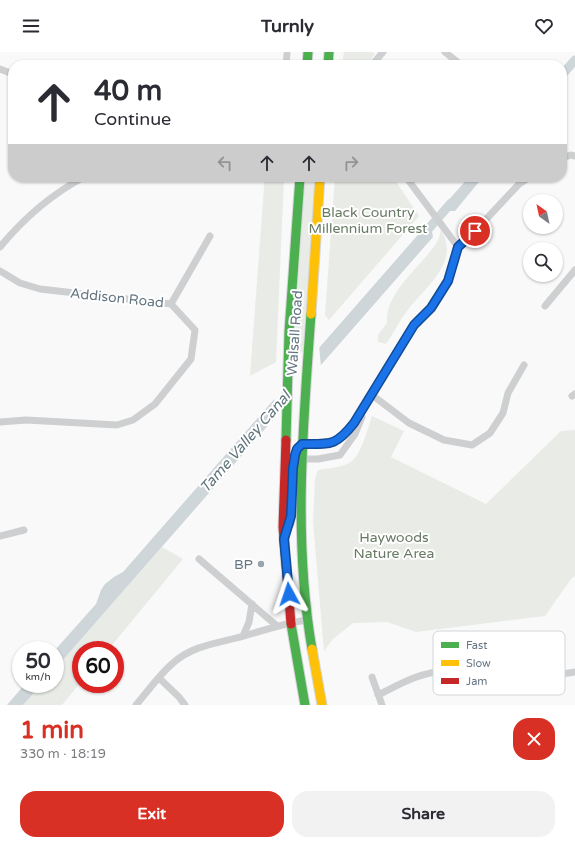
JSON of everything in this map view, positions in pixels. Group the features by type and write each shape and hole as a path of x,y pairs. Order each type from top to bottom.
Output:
{"main road":[{"name":"Walsall Road","path":"300,182 286,412 283,527 291,622 305,705"},
{"name":"Walsall Road","path":"320,182 302,444 298,457 302,553 307,620 322,705"},
{"path":"284,539 291,516 293,468 298,457"}],"street":[{"path":"376,60 383,52"},
{"path":"445,52 455,60"},
{"path":"286,60 287,54"},
{"path":"0,247 46,200 75,182"},
{"path":"410,182 458,247"},
{"path":"302,444 329,444 335,442 344,435 354,423 372,395 414,325 431,308 448,281 458,247 522,182"},
{"path":"171,304 210,236"},
{"path":"545,306 575,270"},
{"name":"Addison Road","path":"0,271 20,283 40,289 171,304 195,330 191,359 155,404 133,420 117,425 26,420 0,422"},
{"path":"372,395 409,423 444,440 472,445 490,433 503,413 508,394 524,366"},
{"path":"285,447 298,457 318,459 340,455 355,434 372,395"},
{"path":"0,536 24,530"},
{"path":"199,559 277,626"},
{"path":"242,636 249,622 252,604"},
{"path":"136,705 173,663 191,651 205,645 291,622 307,620"},
{"path":"378,696 405,681 425,673 433,672"},
{"path":"565,674 575,672"},
{"path":"372,677 382,705"},
{"path":"159,678 186,705"}],"green space":[{"path":"344,52 375,53 371,60 343,60"},
{"name":"Black Country Millennium Forest","path":"264,182 284,182 276,362 250,376"},
{"path":"305,182 315,182 303,351 293,360"},
{"name":"Black Country Millennium Forest","path":"335,182 396,182 419,216 329,320 325,315"},
{"name":"Black Country Millennium Forest","path":"441,230 446,242 447,253 438,274 404,315 386,344 378,342 378,335 387,323 391,301 405,280 437,242"},
{"name":"Haywoods Nature Area","path":"372,416 404,431 391,457 486,504 561,431 575,430 575,576 571,579 545,616 416,632 387,622 353,623 332,640 324,651 313,522 315,479 318,470 342,466 354,459 362,445"},
{"path":"162,547 183,559 115,641 80,641"},
{"path":"72,650 72,693 62,705 23,705 34,693 64,693 64,659"}],"water":[{"path":"465,182 479,182 455,211 444,211 446,203"},
{"name":"Tame Valley Canal","path":"431,225 433,237 80,641 72,641 72,650 64,659 63,641 96,604 105,584 123,572 423,229"},
{"path":"17,693 34,693 23,705 7,705"}],"pier":[{"path":"319,345 321,367 276,419 274,396"}],"waterway":[{"path":"567,69 575,60"},
{"path":"424,234 451,203"}],"traffic: fast":[{"path":"307,60 308,52"},
{"path":"328,60 329,52"},
{"path":"286,440 289,332 300,182"},
{"path":"311,314 305,398 301,482 301,524 306,608 312,649"},
{"path":"289,524 295,457 298,448"},
{"path":"291,624 305,705"}],"traffic: slow":[{"path":"311,314 320,182"},
{"path":"312,649 322,705"}],"traffic: jam":[{"path":"286,440 283,527 291,624"}],"place":[{"name":"BP","path":"261,564"}],"route":[{"path":"289,594 284,539 291,516 293,468 297,449 302,444 329,444 335,442 344,435 354,423 414,325 431,308 448,281 458,247 475,231"}]}
